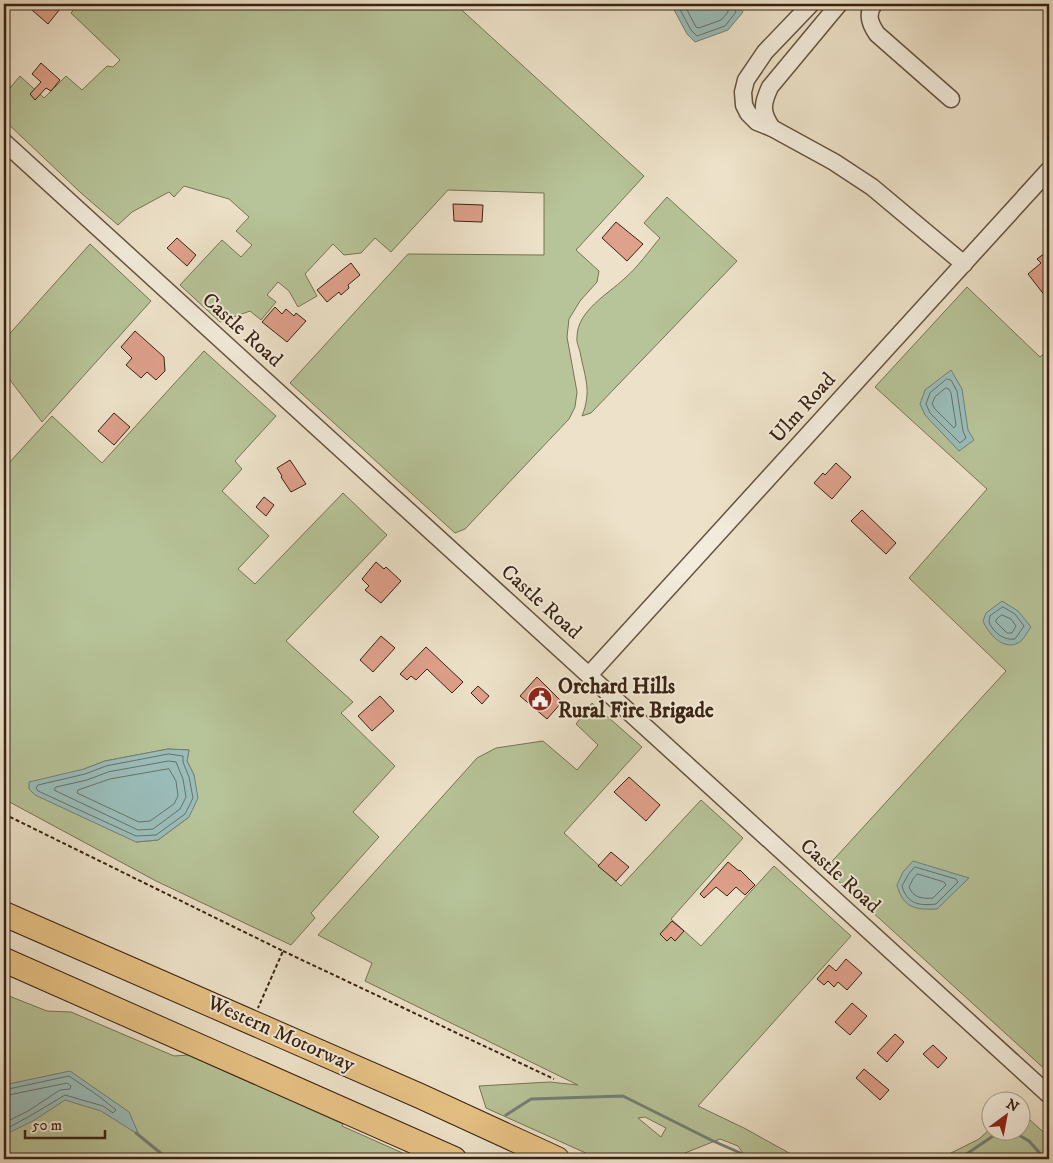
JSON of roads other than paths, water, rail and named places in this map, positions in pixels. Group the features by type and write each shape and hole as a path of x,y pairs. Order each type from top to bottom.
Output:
{"highway":[{"name":"Western Motorway","path":"4,914 252,1021 557,1159"},
{"name":"Western Motorway","path":"4,960 454,1159"}],"street":[{"path":"811,4 765,52 746,80 743,92 744,105 748,113 757,122 772,128 834,162 872,187 964,264"},
{"path":"772,128 764,118 764,99 770,87 839,4"},
{"path":"874,4 869,17 871,25 877,34 951,99"},
{"name":"Castle Road","path":"4,142 1049,1095"},
{"name":"Ulm Road","path":"589,674 1049,170"}],"water":[{"path":"671,4 737,4 743,12 728,30 695,42 687,34"},
{"path":"951,370 962,389 968,430 974,440 959,451 925,415 920,404 925,390"},
{"path":"1002,601 1018,611 1031,627 1022,640 1012,645 1007,645 997,640 988,631 983,621 986,613"},
{"path":"168,749 189,750 187,761 194,775 198,798 189,817 158,840 136,842 35,795 29,789 29,782 84,769 105,761"},
{"path":"913,861 969,878 937,909 916,908 906,903 897,885 903,872"},
{"path":"70,1071 129,1112 139,1135 101,1111 65,1100 33,1121 4,1135 4,1085"}],"waterway":[{"path":"506,1115 531,1099 623,1096 711,1140 754,1159"},
{"path":"136,1133 168,1159"},
{"path":"959,1159 987,1140"},
{"path":"1027,1140 1045,1159"}],"place":[{"name":"Orchard Hills Rural Fire Brigade","path":"540,699"}]}
